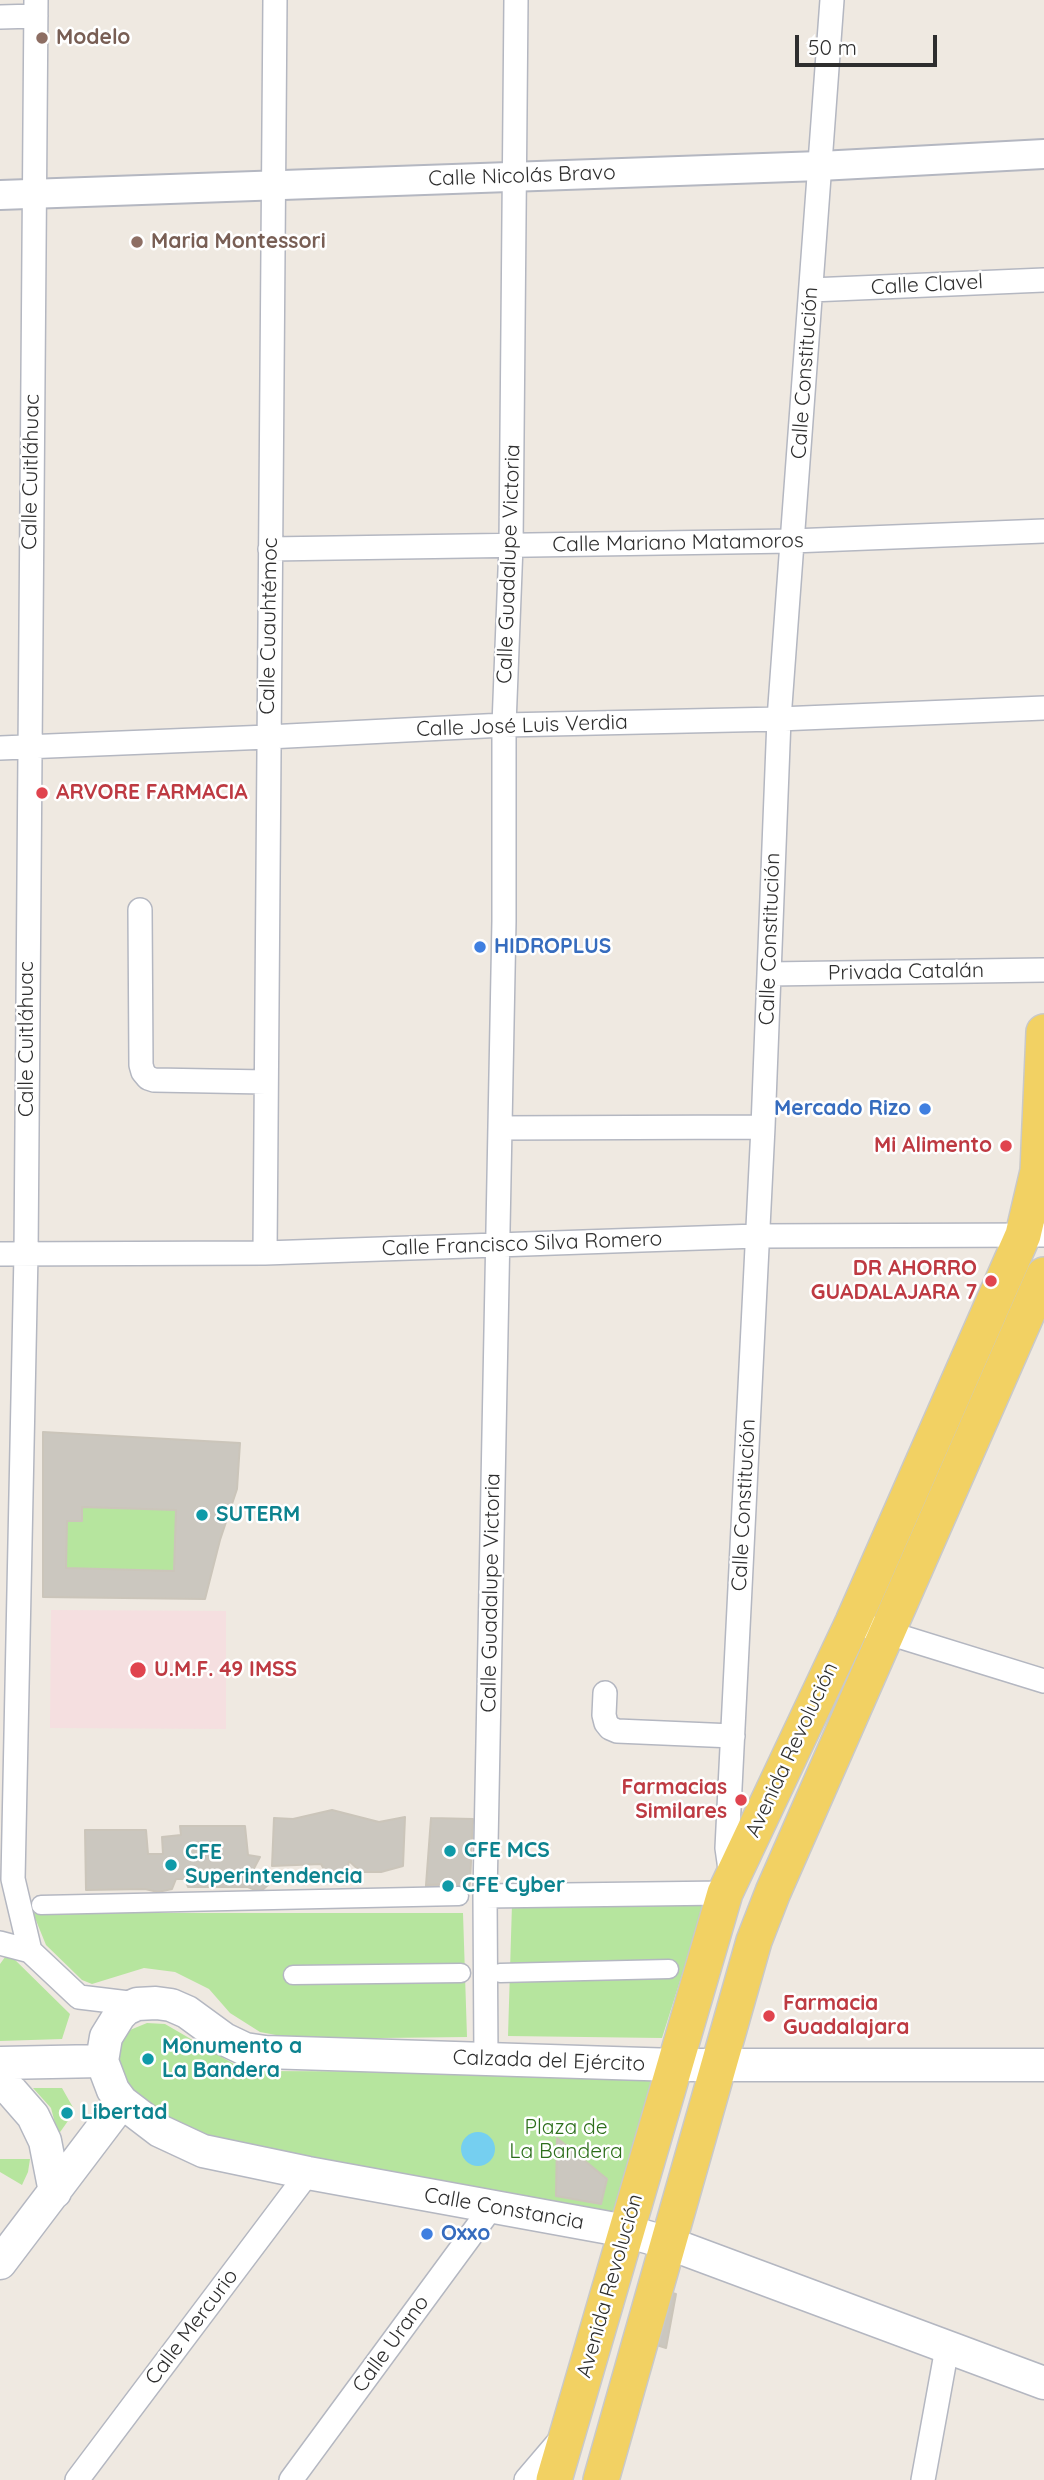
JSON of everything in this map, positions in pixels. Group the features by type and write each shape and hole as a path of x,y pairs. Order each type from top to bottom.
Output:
{"main road":[{"name":"Avenida Revolución","path":"554,2480 728,1885 1033,1235 1044,1032"},
{"name":"Avenida Revolución","path":"601,2480 754,1941 1044,1275"},
{"name":"Calzada del Ejército","path":"137,2004 172,2005 187,2012 224,2039 245,2049 265,2052 676,2065 1044,2065"},
{"path":"0,2263 122,2102 113,2090 102,2060 103,2049 111,2026 126,2009 137,2004"},
{"path":"0,2063 102,2060"},
{"path":"0,2082 33,2116 45,2141 55,2192"},
{"name":"Calle Constancia","path":"122,2102 160,2131 193,2147 308,2173 626,2231 668,2243 1044,2383"}],"street":[{"name":"Calle Cuauhtémoc","path":"265,1253 275,0"},
{"name":"Calle Guadalupe Victoria","path":"486,2059 485,1896 504,921 504,725 511,545 516,0"},
{"name":"Calle Constitución","path":"728,1885 727,1848 763,1127 779,719 832,0"},
{"path":"0,18 36,8"},
{"name":"Calle Cuitláhuac","path":"30,1951 13,1879 10,1576 26,1254 36,8"},
{"name":"Calle Nicolás Bravo","path":"0,195 820,166 1044,154"},
{"name":"Calle Clavel","path":"811,290 1044,280"},
{"name":"Calle Mariano Matamoros","path":"270,549 792,541 1044,531"},
{"name":"Calle José Luis Verdia","path":"0,748 504,725 779,719 1044,708"},
{"path":"140,910 143,1072 154,1080 266,1082"},
{"name":"Privada Catalán","path":"769,974 1044,970"},
{"path":"500,1128 763,1127"},
{"name":"Calle Francisco Silva Romero","path":"0,1254 265,1253 757,1236 1033,1235"},
{"path":"853,1622 1044,1681"},
{"path":"605,1693 606,1723 617,1731 733,1736"},
{"path":"485,1896 728,1885"},
{"path":"41,1905 459,1896"},
{"path":"0,1942 30,1951 79,1997 137,2004"},
{"path":"500,1973 669,1969"},
{"path":"293,1975 461,1973"},
{"name":"Calle Mercurio","path":"77,2480 308,2173"},
{"name":"Calle Urano","path":"291,2480 491,2207"},
{"path":"923,2480 947,2348"},
{"path":"526,2480 568,2432"}],"shaded area":[{"name":"U.M.F. 49 IMSS","path":"51,1610 226,1611 226,1729 50,1728"}],"green space":[{"path":"82,1507 176,1510 174,1571 66,1568 67,1521 82,1521"},
{"path":"512,1904 704,1905 662,2038 508,2036"},
{"path":"33,1913 463,1913 467,2037 297,2039 260,2032 230,2013 209,1989 175,1972 144,1968 92,1984 82,1980 46,1945"},
{"path":"8,1953 70,2014 62,2039 0,2041 0,1964"},
{"name":"Plaza de La Bandera","path":"147,2023 165,2024 246,2071 539,2072 656,2077 614,2217 224,2143 181,2126 137,2096 117,2063 118,2047 130,2030"},
{"path":"33,2088 62,2088 75,2111 58,2135 51,2108"},
{"path":"0,2159 30,2159 22,2185 0,2172"}],"water":[{"path":"478,2132 490,2137 495,2149 490,2161 478,2166 466,2161 461,2149 466,2137"}],"building":[{"name":"SUTERM","path":"43,1432 240,1443 237,1489 205,1599 43,1597","holes":["82,1507 176,1510 174,1571 66,1568 67,1521 82,1521"]},
{"path":"332,1810 379,1822 405,1817 403,1866 381,1872 361,1872 349,1861 346,1877 338,1880 326,1873 321,1864 272,1866 274,1818 293,1819"},
{"name":"CFE MCS","path":"431,1818 473,1819 470,1883 426,1885"},
{"name":"CFE Superintendencia","path":"180,1826 245,1826 248,1855 260,1857 250,1876 265,1872 268,1885 260,1892 248,1887 188,1887 185,1879 176,1879 172,1889 158,1892 145,1889 86,1890 85,1830 146,1830 148,1854 163,1854 162,1837 181,1835"},
{"name":"CFE Cyber","path":"470,1883 469,1887 426,1888 426,1885"},
{"path":"557,2138 607,2179 601,2204 556,2196"},
{"path":"661,2290 676,2294 666,2348 647,2342"}],"place":[{"name":"Modelo","path":"42,38"},
{"name":"Maria Montessori","path":"137,242"},
{"name":"ARVORE FARMACIA","path":"42,793"},
{"name":"HIDROPLUS","path":"480,947"},
{"name":"Mercado Rizo","path":"925,1109"},
{"name":"Mi Alimento","path":"1006,1146"},
{"name":"DR AHORRO GUADALAJARA 7","path":"991,1281"},
{"name":"SUTERM","path":"202,1515"},
{"name":"U.M.F. 49 IMSS","path":"138,1670"},
{"name":"Farmacias Similares","path":"741,1800"},
{"name":"CFE MCS","path":"450,1851"},
{"name":"CFE Superintendencia","path":"171,1865"},
{"name":"CFE Cyber","path":"448,1886"},
{"name":"Farmacia Guadalajara","path":"769,2016"},
{"name":"Monumento a La Bandera","path":"148,2059"},
{"name":"Libertad","path":"67,2113"},
{"name":"Oxxo","path":"427,2234"}]}
